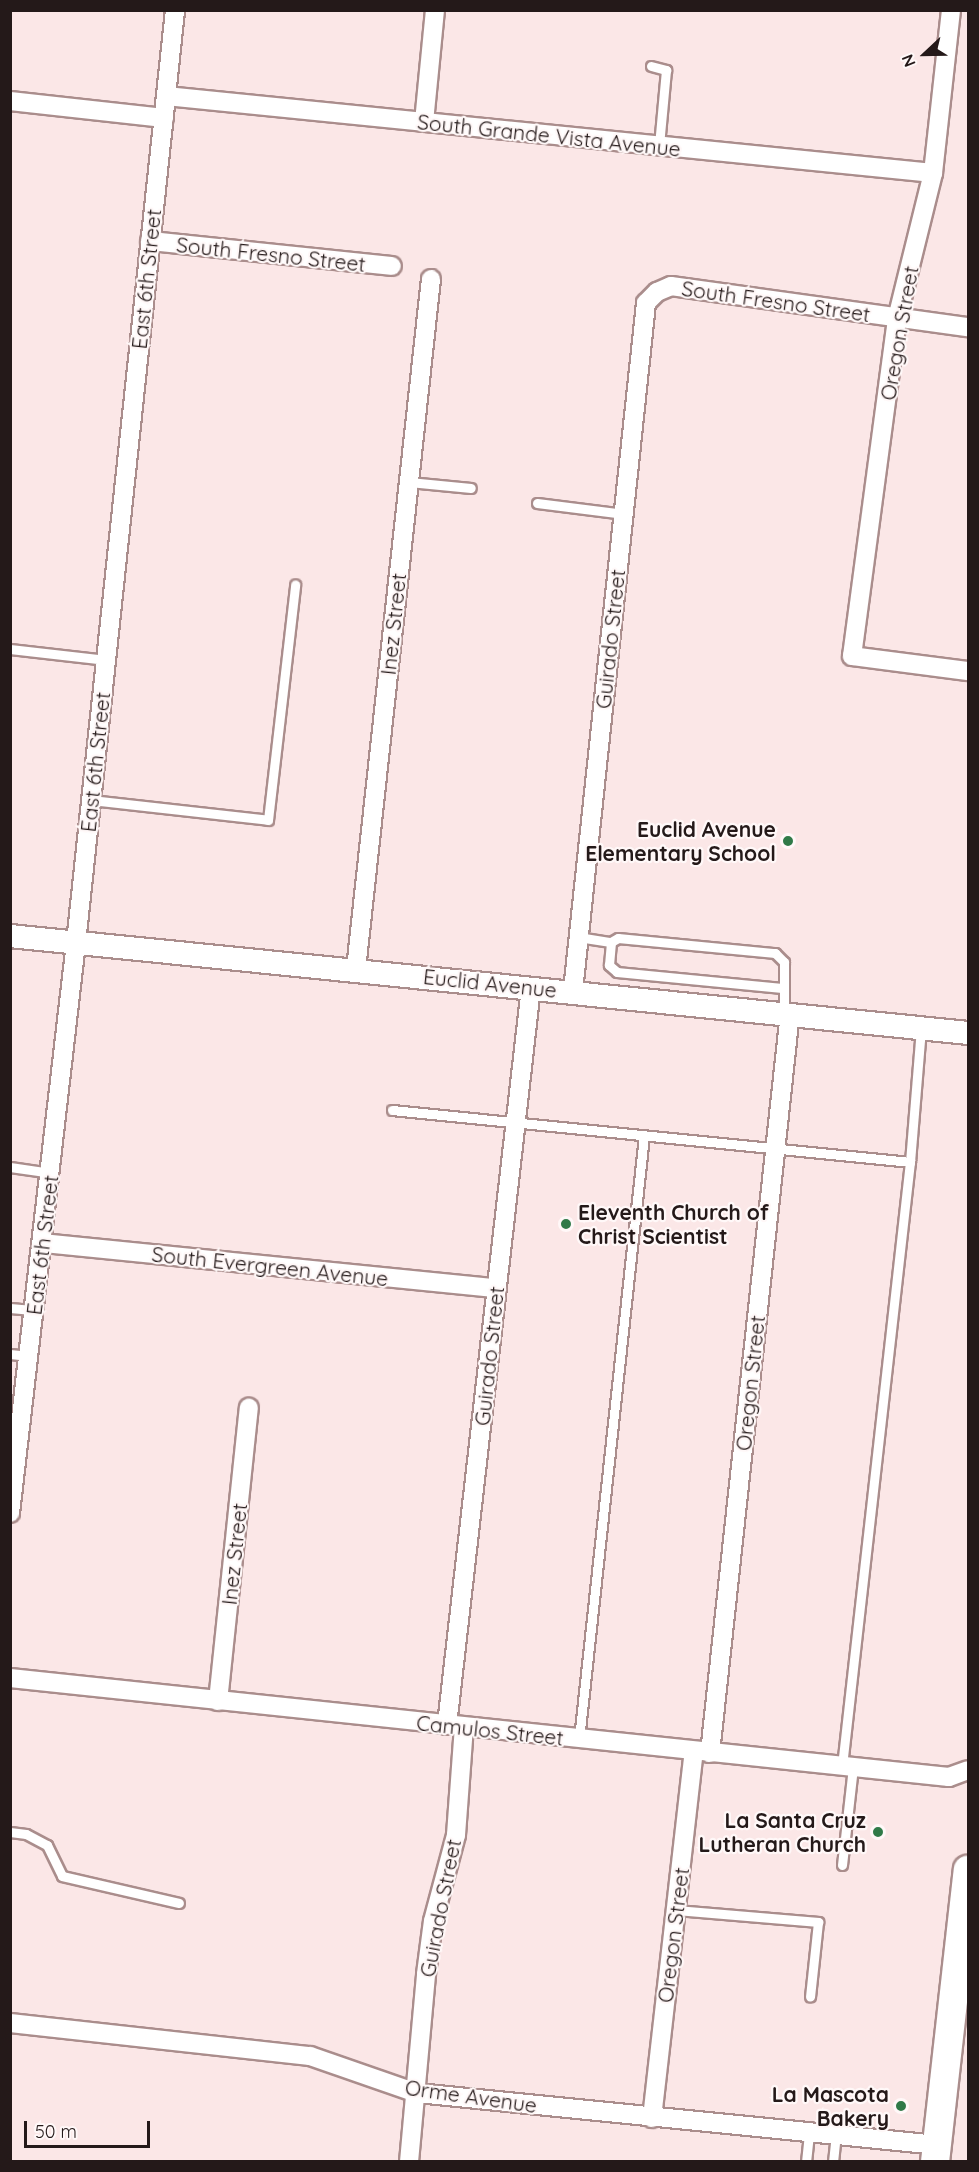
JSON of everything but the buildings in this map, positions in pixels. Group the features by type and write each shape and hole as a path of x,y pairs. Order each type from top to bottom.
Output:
{"main road":[{"path":"936,2153 960,2017 969,1870"}],"street":[{"name":"East 6th Street","path":"10,1513 20,1355 35,1310 43,1243 175,10"},
{"path":"424,122 435,10"},
{"name":"Oregon Street","path":"951,10 933,174 897,319 852,656 969,671"},
{"name":"South Grande Vista Avenue","path":"166,96 933,174"},
{"path":"10,101 164,118"},
{"name":"South Fresno Street","path":"150,241 392,266"},
{"name":"Inez Street","path":"356,969 431,279"},
{"name":"South Fresno Street","path":"657,292 671,286 897,319 969,327"},
{"name":"Guirado Street","path":"573,991 646,303 657,292"},
{"name":"Euclid Avenue","path":"10,936 356,969 969,1033"},
{"name":"Guirado Street","path":"409,2162 426,1974 434,1921 456,1835 456,1726 496,1288 531,988"},
{"name":"Oregon Street","path":"652,2118 676,1910 702,1752 776,1147 787,1013"},
{"name":"South Evergreen Avenue","path":"43,1243 496,1288"},
{"name":"Inez Street","path":"218,1701 249,1408"},
{"name":"Camulos Street","path":"10,1678 848,1767 949,1776 969,1770"},
{"name":"Orme Avenue","path":"10,2023 310,2056 417,2093 836,2136 936,2153"}],"lane":[{"path":"651,66 666,70 659,146"},
{"path":"409,482 471,488"},
{"path":"537,503 624,514"},
{"path":"92,800 268,820 295,585"},
{"path":"10,649 106,660"},
{"path":"578,937 611,942 618,938 775,953 784,962 782,988 787,1013"},
{"path":"611,942 609,965 617,972 782,988"},
{"path":"842,1865 848,1767 910,1162 921,1028"},
{"path":"392,1110 910,1162"},
{"path":"579,1739 644,1136"},
{"path":"10,1167 51,1173"},
{"path":"10,1308 35,1310"},
{"path":"10,1832 26,1834 47,1845 62,1876 179,1903"},
{"path":"676,1910 818,1922 810,1997"},
{"path":"806,2162 809,2133"},
{"path":"833,2162 836,2136"}],"place":[{"name":"Euclid Avenue Elementary School","path":"788,841"},
{"name":"Eleventh Church of Christ Scientist","path":"566,1224"},
{"name":"La Santa Cruz Lutheran Church","path":"878,1832"},
{"name":"La Mascota Bakery","path":"901,2106"}]}
